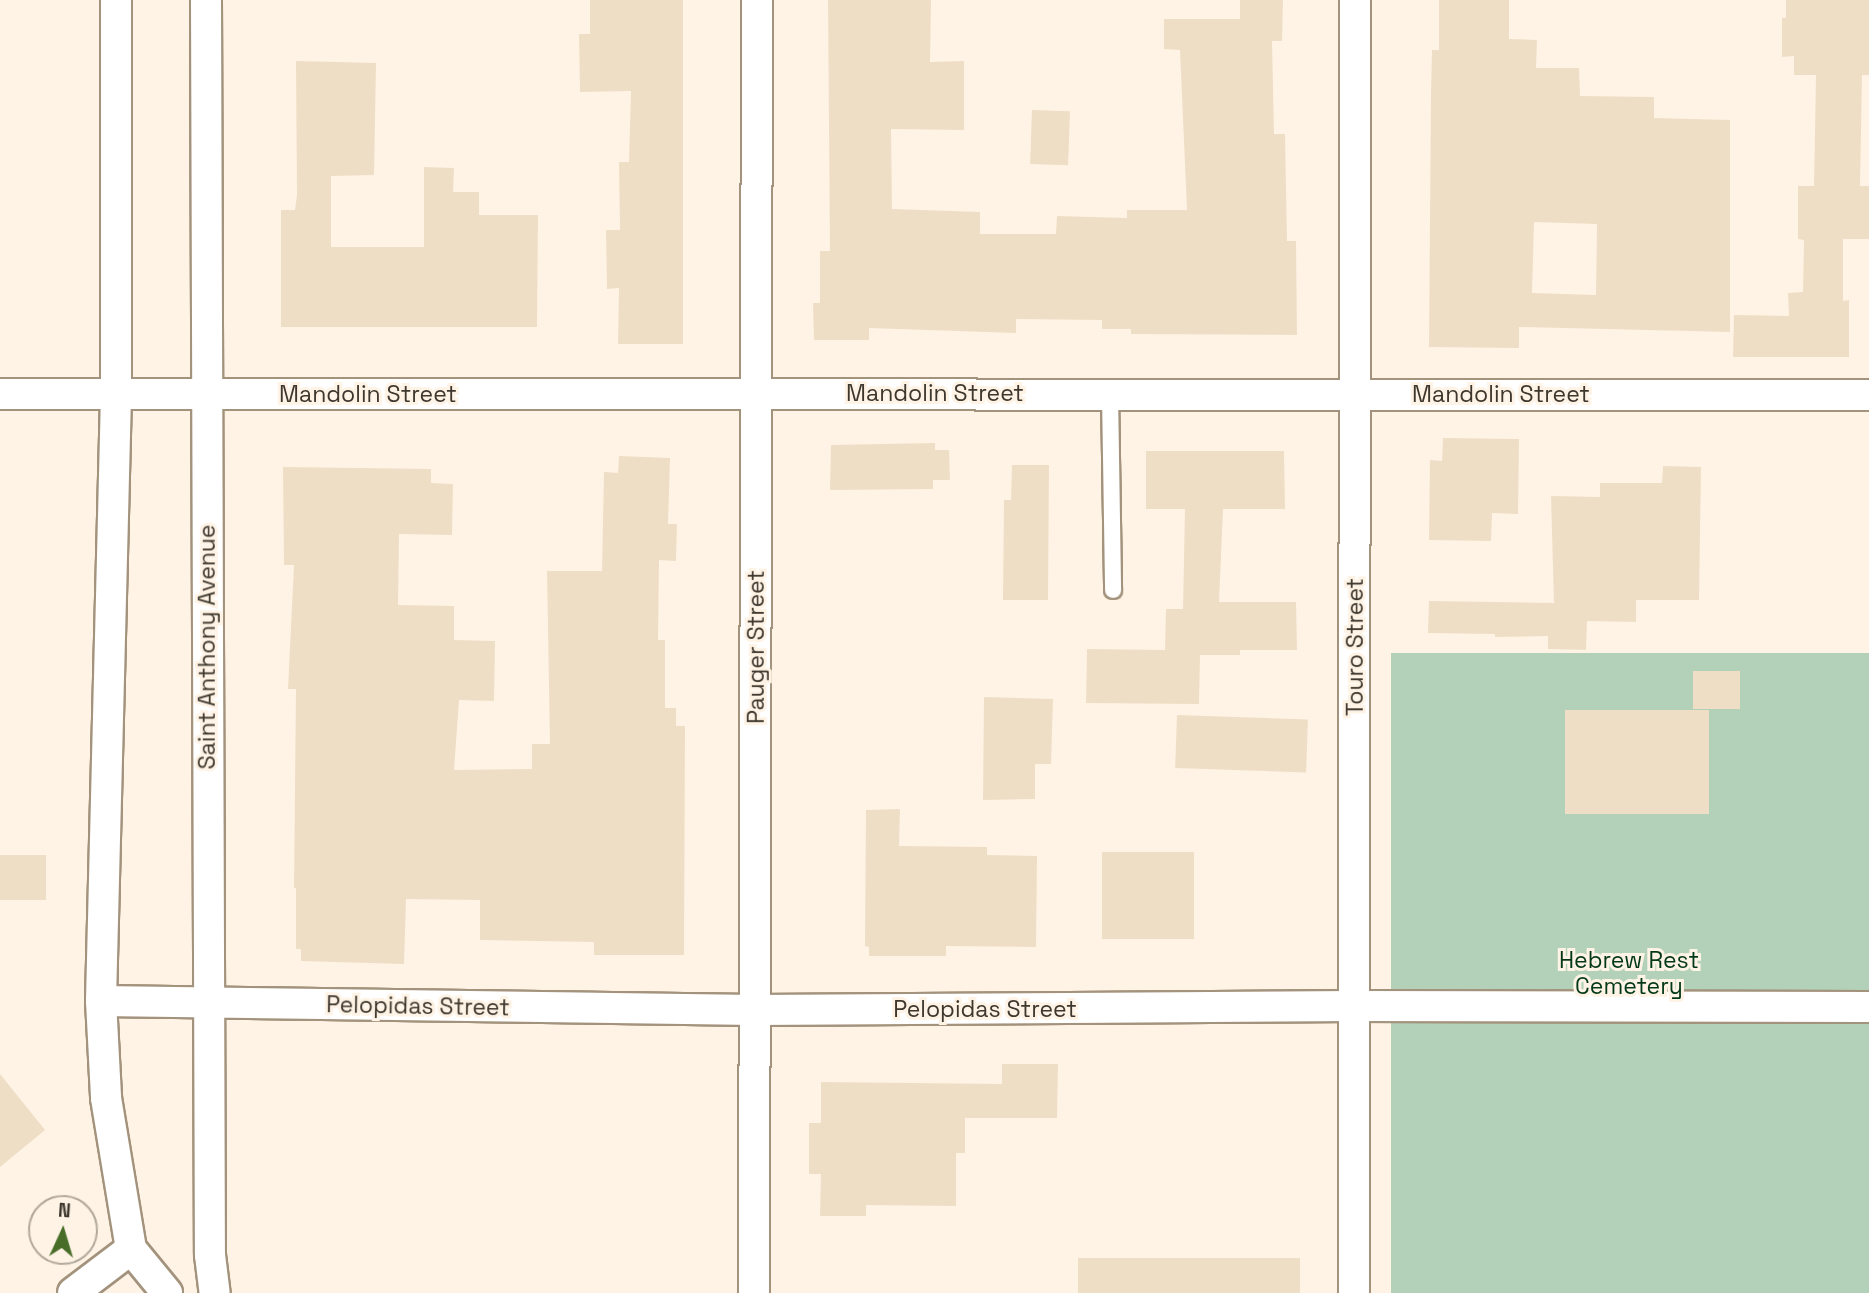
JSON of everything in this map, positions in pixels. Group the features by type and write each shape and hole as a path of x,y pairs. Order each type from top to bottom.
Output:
{"street":[{"path":"116,0 116,395 102,1001 106,1098 131,1249 167,1293"},
{"name":"Saint Anthony Avenue","path":"206,0 205,394 210,1255 215,1293"},
{"name":"Pauger Street","path":"754,1293 757,0"},
{"name":"Touro Street","path":"1354,1293 1355,0"},
{"name":"Mandolin Street","path":"0,394 1869,395"},
{"name":"Pelopidas Street","path":"102,1001 756,1010 1353,1006 1869,1007"},
{"path":"73,1293 131,1249"}],"lane":[{"path":"1110,393 1113,590"}],"green space":[{"name":"Hebrew Rest Cemetery","path":"1391,653 1869,653 1869,1293 1391,1293"}],"building":[{"path":"590,0 683,0 683,344 618,344 619,288 607,289 606,230 620,230 619,162 629,162 631,91 580,92 579,34 590,34"},
{"path":"828,0 931,0 930,62 964,61 964,130 891,129 892,209 980,212 980,234 1056,234 1057,216 1127,218 1127,210 1187,210 1180,50 1164,49 1164,19 1240,19 1240,0 1283,0 1282,41 1272,41 1274,134 1285,134 1287,241 1296,241 1297,335 1131,334 1131,329 1102,329 1102,320 1016,319 1016,333 869,328 869,340 814,340 813,303 820,303 820,251 830,251"},
{"path":"1439,0 1509,0 1509,39 1537,40 1536,68 1579,68 1580,96 1654,97 1654,118 1730,120 1730,332 1519,327 1519,348 1429,347 1432,50 1439,50","holes":["1534,222 1597,224 1596,295 1532,293"]},
{"path":"1786,0 1869,0 1869,75 1862,75 1860,186 1869,186 1869,239 1843,239 1843,301 1849,300 1849,357 1733,357 1734,315 1789,316 1788,293 1803,292 1804,240 1798,239 1798,186 1814,186 1816,75 1794,75 1794,56 1782,57 1782,18 1786,18"},
{"path":"296,61 376,63 374,175 331,176 331,247 424,247 424,167 454,168 453,192 479,192 479,215 538,215 537,327 281,327 281,210 295,210 297,195"},
{"path":"1032,110 1070,111 1068,165 1030,164"},
{"path":"1443,438 1519,439 1518,514 1492,513 1491,541 1429,540 1430,460 1442,461"},
{"path":"935,443 935,450 949,450 950,480 933,480 933,489 830,490 831,445"},
{"path":"1146,451 1284,451 1285,509 1223,509 1219,602 1296,602 1297,650 1240,650 1240,655 1200,655 1199,704 1086,703 1087,649 1165,650 1166,609 1183,609 1185,509 1146,509"},
{"path":"619,456 670,458 668,524 677,524 676,561 659,560 658,640 665,640 665,708 676,708 676,726 685,726 684,955 594,955 594,942 480,940 480,900 406,899 404,964 301,961 301,949 296,949 294,888 296,689 288,689 294,565 284,565 283,467 431,469 431,483 453,484 452,535 399,534 398,605 454,606 454,640 495,641 494,701 459,700 454,770 532,769 532,744 550,744 547,571 602,571 604,472 618,473"},
{"path":"1012,465 1049,465 1048,600 1003,600 1004,500 1011,500"},
{"path":"1663,466 1701,467 1699,600 1636,600 1636,622 1587,621 1586,650 1548,649 1548,636 1495,637 1495,634 1428,633 1429,601 1554,603 1551,496 1600,497 1600,483 1662,483"},
{"path":"1693,671 1740,671 1740,709 1693,709"},
{"path":"984,697 1053,699 1051,764 1035,764 1035,799 983,800"},
{"path":"1565,710 1709,710 1709,814 1565,814"},
{"path":"1177,715 1308,720 1306,773 1175,768"},
{"path":"900,809 899,846 987,847 987,855 1037,856 1036,947 946,946 946,956 869,956 869,947 865,946 866,810"},
{"path":"1102,852 1194,852 1194,939 1102,939"},
{"path":"0,855 46,855 46,900 0,900"},
{"path":"1002,1064 1058,1064 1057,1118 965,1118 965,1153 956,1153 956,1206 866,1205 866,1216 820,1216 821,1174 809,1174 809,1123 821,1123 821,1082 1002,1084"},
{"path":"0,1074 45,1130 0,1167"},
{"path":"1078,1258 1300,1258 1300,1293 1078,1293"}]}
